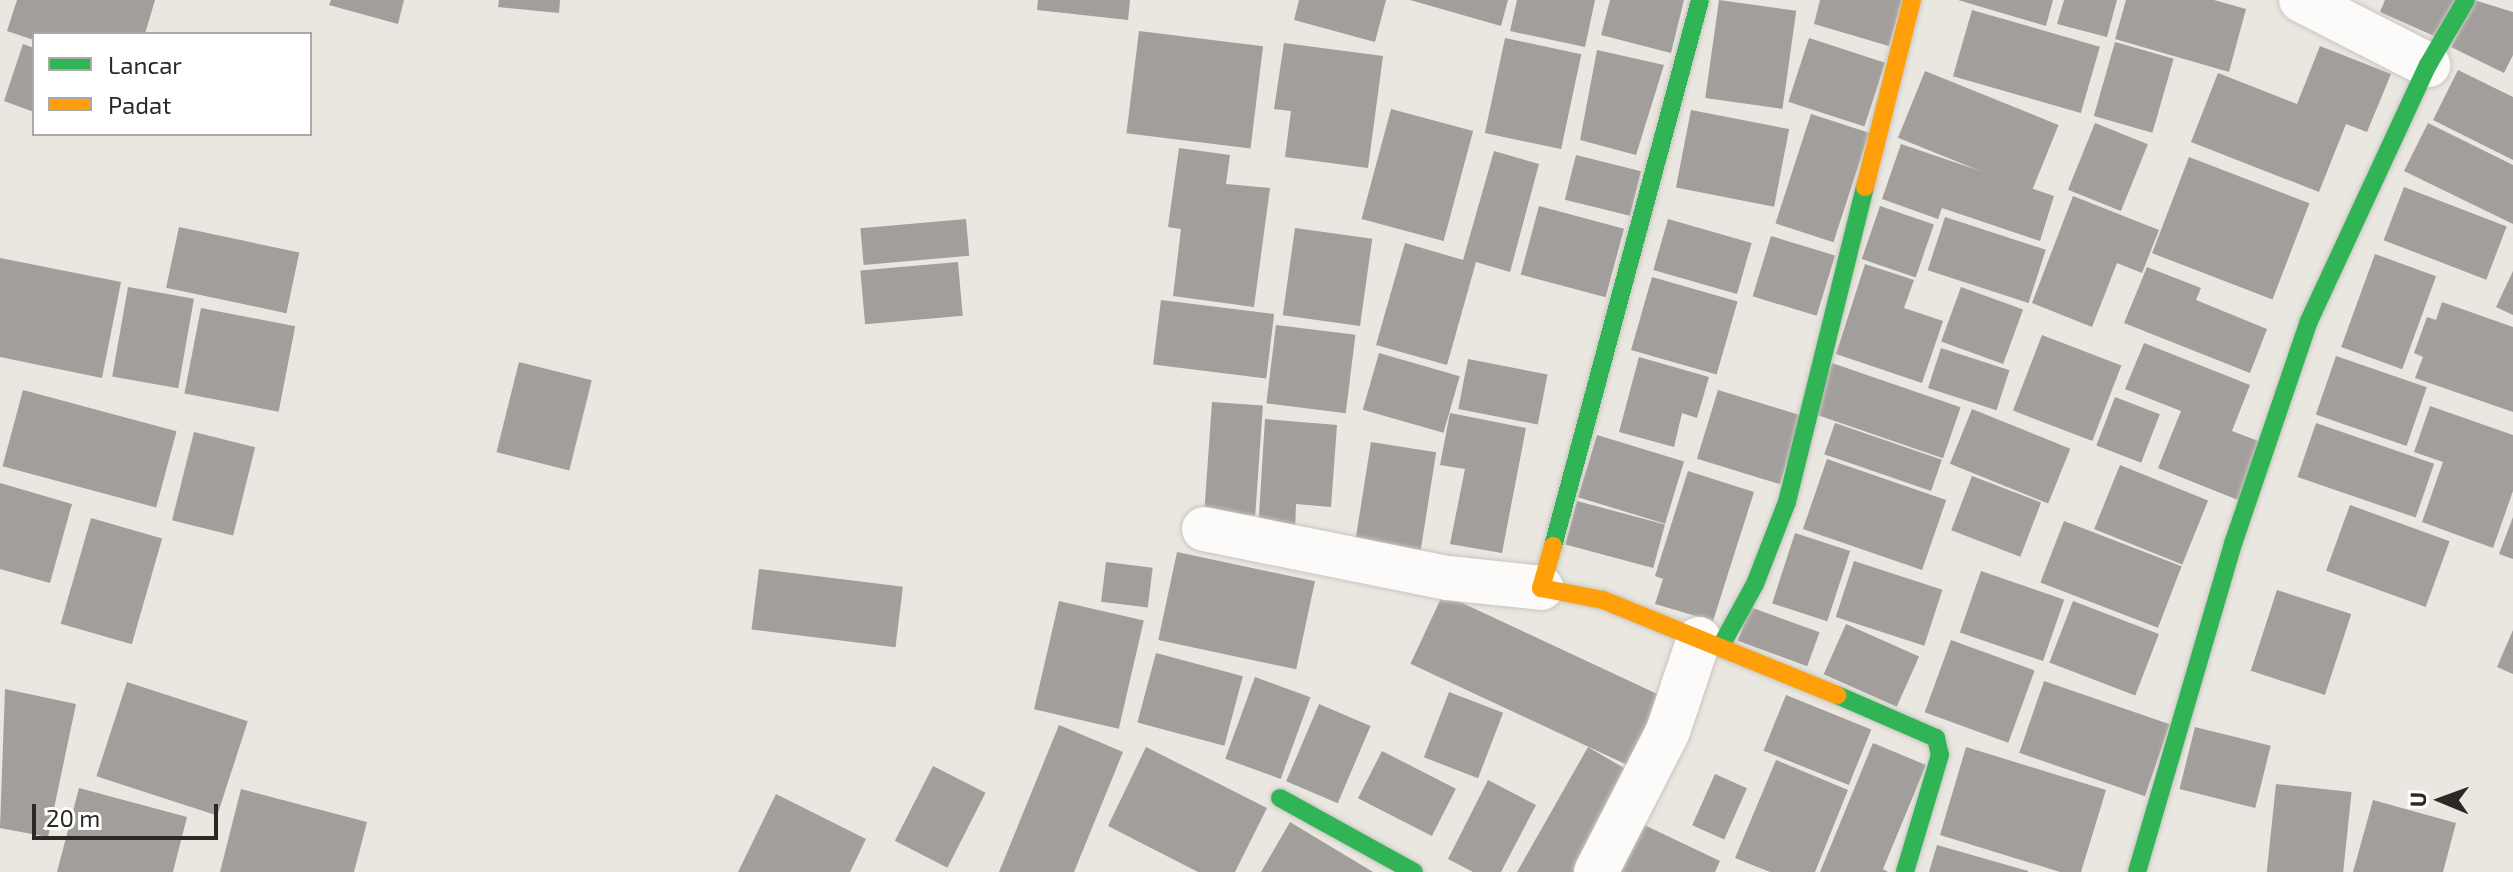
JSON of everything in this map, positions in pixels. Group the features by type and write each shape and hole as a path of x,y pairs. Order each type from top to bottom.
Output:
{"street":[{"path":"1541,588 1601,384 1700,0"},
{"path":"1596,872 1710,642 1755,584 1787,502 1912,0"},
{"path":"2301,0 2428,65"},
{"path":"2137,872 2234,541 2309,321 2428,65 2466,0"},
{"path":"1204,529 1448,578 1541,588 1603,600 1936,738 1940,755 1905,872"},
{"path":"1280,798 1414,872"}],"building":[{"path":"17,0 155,0 146,32 32,32 32,39 7,31"},
{"path":"331,0 404,0 398,24 329,5"},
{"path":"499,0 560,0 559,13 498,7"},
{"path":"1038,0 1130,0 1128,20 1037,10"},
{"path":"1299,0 1386,0 1375,42 1294,20"},
{"path":"1410,0 1508,0 1501,26"},
{"path":"1517,0 1595,0 1585,47 1510,31"},
{"path":"1610,0 1684,0 1671,53 1601,35"},
{"path":"1719,0 1796,11 1782,109 1705,98"},
{"path":"1820,0 1902,0 1889,46 1814,24"},
{"path":"1958,0 2053,0 2046,26"},
{"path":"2064,0 2117,0 2107,37 2057,24"},
{"path":"2126,0 2214,0 2246,9 2229,72 2115,39"},
{"path":"2385,0 2457,0 2441,39 2380,12"},
{"path":"2474,0 2513,12 2513,55 2504,73 2451,47"},
{"path":"1972,10 2100,47 2081,113 1953,76"},
{"path":"1139,31 1263,46 1251,148 1126,133"},
{"path":"1505,38 1581,54 1561,149 1485,133"},
{"path":"1809,38 1885,63 1864,126 1788,102"},
{"path":"2115,42 2174,59 2152,133 2094,116"},
{"path":"1284,43 1383,56 1368,168 1285,157 1291,111 1274,109"},
{"path":"23,44 32,47 32,111 4,101"},
{"path":"2320,46 2391,74 2367,132 2346,124 2319,192 2191,142 2218,73 2297,104"},
{"path":"1597,50 1664,65 1636,155 1580,140"},
{"path":"2458,70 2513,97 2513,160 2433,120"},
{"path":"1925,71 2059,125 2032,192 1898,138"},
{"path":"1391,109 1473,131 1444,241 1361,219"},
{"path":"1691,110 1789,129 1774,207 1676,188"},
{"path":"1811,114 1869,133 1833,242 1775,223"},
{"path":"2095,123 2148,144 2121,211 2068,190"},
{"path":"2428,123 2513,165 2513,224 2404,171"},
{"path":"1901,144 2054,196 2040,241 1942,208 1938,219 1882,199"},
{"path":"1179,148 1230,155 1226,184 1270,188 1254,307 1173,296 1181,229 1168,227"},
{"path":"1494,151 1539,164 1510,272 1476,262 1447,365 1376,345 1405,243 1463,260"},
{"path":"1576,155 1641,171 1630,216 1565,200"},
{"path":"2189,157 2309,203 2273,299 2152,253"},
{"path":"2404,187 2507,226 2486,280 2384,240"},
{"path":"2073,196 2159,230 2142,273 2117,263 2092,327 2032,303"},
{"path":"1539,206 1624,229 1606,297 1521,275"},
{"path":"1880,206 1934,225 1916,278 1862,259"},
{"path":"1945,217 2046,250 2029,303 1928,270"},
{"path":"966,219 969,256 864,265 860,228"},
{"path":"1668,219 1752,243 1737,294 1653,270"},
{"path":"179,227 299,253 286,313 166,288"},
{"path":"1295,228 1372,239 1360,326 1283,315"},
{"path":"1771,236 1835,256 1817,316 1753,296"},
{"path":"2375,254 2436,276 2402,369 2341,347"},
{"path":"0,258 121,282 102,378 0,357"},
{"path":"958,262 963,316 865,324 860,271"},
{"path":"1865,264 1914,280 1904,308 1943,321 1922,383 1836,354"},
{"path":"2147,267 2201,288 2196,300 2267,329 2250,373 2124,323"},
{"path":"2513,271 2513,315 2496,307"},
{"path":"1652,277 1738,302 1717,375 1631,350"},
{"path":"128,287 194,299 178,388 112,377"},
{"path":"1961,287 2023,310 2003,364 1941,342"},
{"path":"1161,300 1274,314 1266,378 1153,365"},
{"path":"2442,302 2513,327 2513,412 2415,378 2423,357 2414,353 2427,317 2436,320"},
{"path":"201,308 295,326 279,412 184,393"},
{"path":"1276,325 1355,335 1346,413 1266,403"},
{"path":"2042,335 2121,365 2092,441 2013,411"},
{"path":"2144,343 2250,385 2232,431 2266,444 2243,502 2158,468 2181,411 2125,389"},
{"path":"1941,348 2009,370 1996,410 1928,388"},
{"path":"1379,353 1460,376 1443,433 1363,410"},
{"path":"2336,356 2427,387 2407,446 2316,415"},
{"path":"1639,357 1709,377 1697,418 1682,413 1674,447 1619,432"},
{"path":"1468,359 1548,374 1538,425 1458,409"},
{"path":"519,362 592,380 569,470 497,452"},
{"path":"1832,363 1961,407 1943,458 1814,414"},
{"path":"23,390 177,431 156,507 3,466"},
{"path":"1718,390 1801,415 1780,484 1697,459"},
{"path":"2115,397 2160,414 2141,463 2096,446"},
{"path":"1212,402 1263,406 1255,515 1204,512"},
{"path":"2430,406 2513,435 2513,491 2493,548 2422,522 2443,462 2414,452"},
{"path":"1972,409 2070,449 2048,503 1950,464"},
{"path":"1450,413 1526,428 1502,553 1450,544 1465,469 1440,465"},
{"path":"1265,419 1337,425 1331,507 1296,504 1295,533 1258,531"},
{"path":"1835,423 1942,460 1931,491 1824,454"},
{"path":"2316,423 2434,464 2416,518 2297,477"},
{"path":"194,432 255,447 233,536 172,520"},
{"path":"1597,435 1684,462 1665,524 1578,497"},
{"path":"1371,442 1436,452 1420,553 1355,543"},
{"path":"1827,459 1946,500 1922,570 1803,529"},
{"path":"2120,465 2208,501 2182,565 2094,529"},
{"path":"1688,471 1754,492 1713,621 1655,604 1663,579 1655,576"},
{"path":"1972,476 2041,503 2020,557 1951,530"},
{"path":"0,483 72,504 50,583 0,569"},
{"path":"1577,501 1665,525 1653,568 1565,544"},
{"path":"2350,505 2450,541 2426,607 2326,571"},
{"path":"2513,517 2513,559 2499,554"},
{"path":"91,518 162,538 132,644 61,624"},
{"path":"2064,521 2182,566 2158,628 2040,583"},
{"path":"1795,533 1850,551 1827,621 1772,603"},
{"path":"1177,552 1315,581 1296,669 1158,640"},
{"path":"1854,561 1942,590 1924,646 1836,617"},
{"path":"1106,562 1153,568 1148,607 1101,602"},
{"path":"759,569 903,587 895,647 752,630"},
{"path":"1981,571 2064,600 2043,661 1960,632"},
{"path":"2277,590 2351,614 2325,695 2251,671"},
{"path":"1443,594 1667,698 1634,768 1410,664"},
{"path":"1059,601 1144,621 1119,729 1034,709"},
{"path":"2073,601 2159,634 2135,696 2049,663"},
{"path":"1750,607 1820,632 1807,666 1738,641"},
{"path":"1846,624 1919,657 1897,707 1824,674"},
{"path":"2513,630 2513,674 2497,667"},
{"path":"1951,640 2035,670 2008,743 1925,712"},
{"path":"1156,653 1243,676 1224,746 1137,723"},
{"path":"1255,677 1310,697 1281,779 1225,759"},
{"path":"2044,681 2170,724 2145,796 2019,753"},
{"path":"127,682 248,721 217,815 96,776"},
{"path":"5,689 76,704 48,837 0,828"},
{"path":"1449,692 1503,713 1478,778 1424,757"},
{"path":"1786,695 1871,729 1849,785 1764,751"},
{"path":"1319,704 1371,726 1338,803 1286,781"},
{"path":"1059,725 1123,752 1074,872 999,872"},
{"path":"2195,727 2271,746 2255,808 2180,789"},
{"path":"1873,743 1926,765 1883,869 1888,872 1820,872"},
{"path":"1146,747 1267,808 1235,872 1198,872 1108,826"},
{"path":"1588,747 1641,778 1588,872 1517,872"},
{"path":"1966,747 2106,790 2081,872 2060,872 1940,835"},
{"path":"1382,751 1456,789 1432,836 1358,798"},
{"path":"1776,760 1848,790 1815,872 1770,872 1735,858"},
{"path":"933,766 986,793 947,868 895,841"},
{"path":"1715,774 1747,788 1724,839 1692,825"},
{"path":"1488,780 1536,805 1501,872 1473,872 1448,859"},
{"path":"2276,784 2352,792 2343,872 2267,872"},
{"path":"79,788 187,817 173,872 57,872"},
{"path":"241,789 367,822 354,872 220,872"},
{"path":"776,794 866,839 850,872 738,872"},
{"path":"2373,800 2456,823 2443,872 2353,872"},
{"path":"1290,822 1373,872 1261,872"},
{"path":"1638,822 1720,861 1715,872 1614,872"},
{"path":"1937,845 2028,871 2028,872 1929,872"}],"traffic: fast":[{"path":"1553,546 1700,0"},
{"path":"2137,872 2234,541 2309,321 2428,65 2466,0"},
{"path":"1722,644 1755,584 1787,502 1865,187"},
{"path":"1837,695 1936,738 1940,755 1905,872"},
{"path":"1280,798 1414,872"}],"traffic: slow":[{"path":"1865,187 1912,0"},
{"path":"1553,546 1541,588 1603,600 1837,695"}]}
